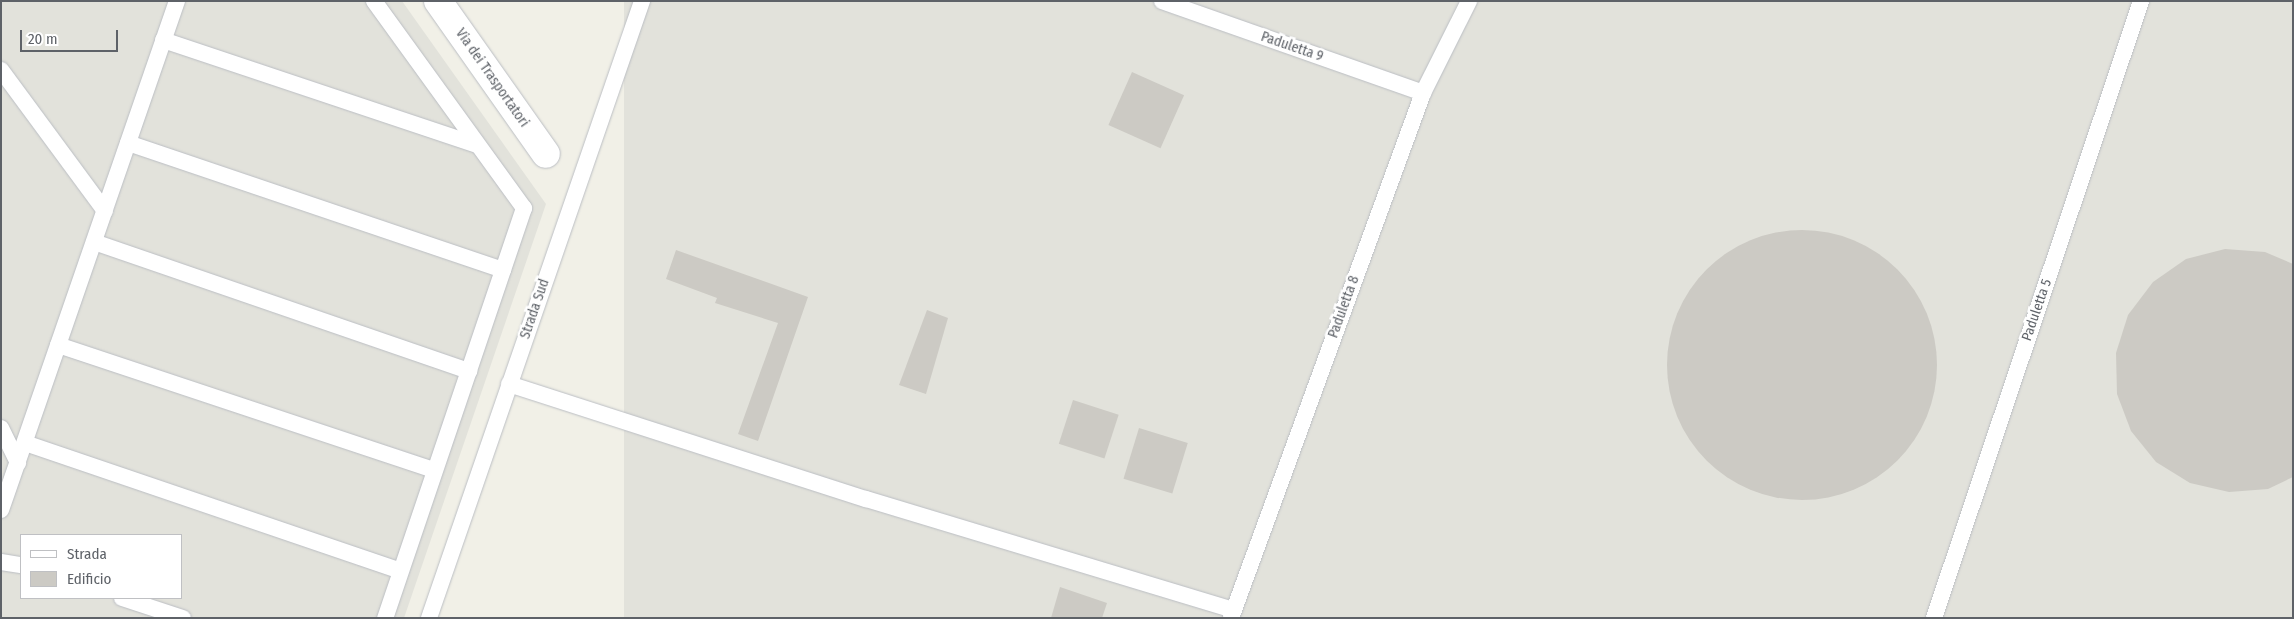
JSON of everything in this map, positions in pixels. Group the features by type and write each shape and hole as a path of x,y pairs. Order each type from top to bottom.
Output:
{"street":[{"name":"Via dei Trasportatori","path":"438,1 546,154"}],"lane":[{"path":"1,510 177,1"},
{"path":"374,1 524,208 385,618"},
{"name":"Strada Sud","path":"429,618 642,1"},
{"name":"Paduletta 9","path":"1162,1 1422,93"},
{"name":"Paduletta 8","path":"1233,614 1422,93 1468,1"},
{"name":"Paduletta 5","path":"1934,618 2141,1"},
{"path":"163,40 477,145"},
{"path":"1,70 104,212"},
{"path":"128,143 503,270"},
{"path":"94,242 469,371"},
{"path":"58,345 434,470"},
{"path":"509,384 866,499 1233,614"},
{"path":"1,428 18,463"},
{"path":"25,443 400,571"},
{"path":"1,562 20,565"},
{"path":"125,599 183,618"}],"shaded area":[{"path":"1,1 402,1 546,204 404,618 1,618"},
{"path":"624,1 2293,1 2293,618 624,618"}],"building":[{"path":"1132,72 1184,95 1160,148 1108,125"},
{"path":"1815,230 1854,240 1888,260 1898,269 1907,279 1927,313 1935,339 1937,365 1935,391 1927,417 1907,451 1898,461 1888,470 1854,490 1815,500 1789,500 1750,490 1738,484 1716,470 1697,451 1677,417 1669,391 1667,352 1677,313 1683,301 1697,279 1716,260 1750,240 1776,232"},
{"path":"2225,249 2265,252 2293,264 2293,477 2268,489 2229,492 2190,483 2156,462 2131,431 2117,394 2116,353 2128,315 2153,282 2186,259"},
{"path":"676,250 808,297 758,441 738,434 778,323 715,303 717,298 666,279"},
{"path":"927,310 948,318 926,394 899,385"},
{"path":"1073,400 1119,415 1104,459 1059,444"},
{"path":"1139,428 1188,443 1172,494 1124,479"},
{"path":"1060,587 1107,603 1102,618 1051,618"}]}
